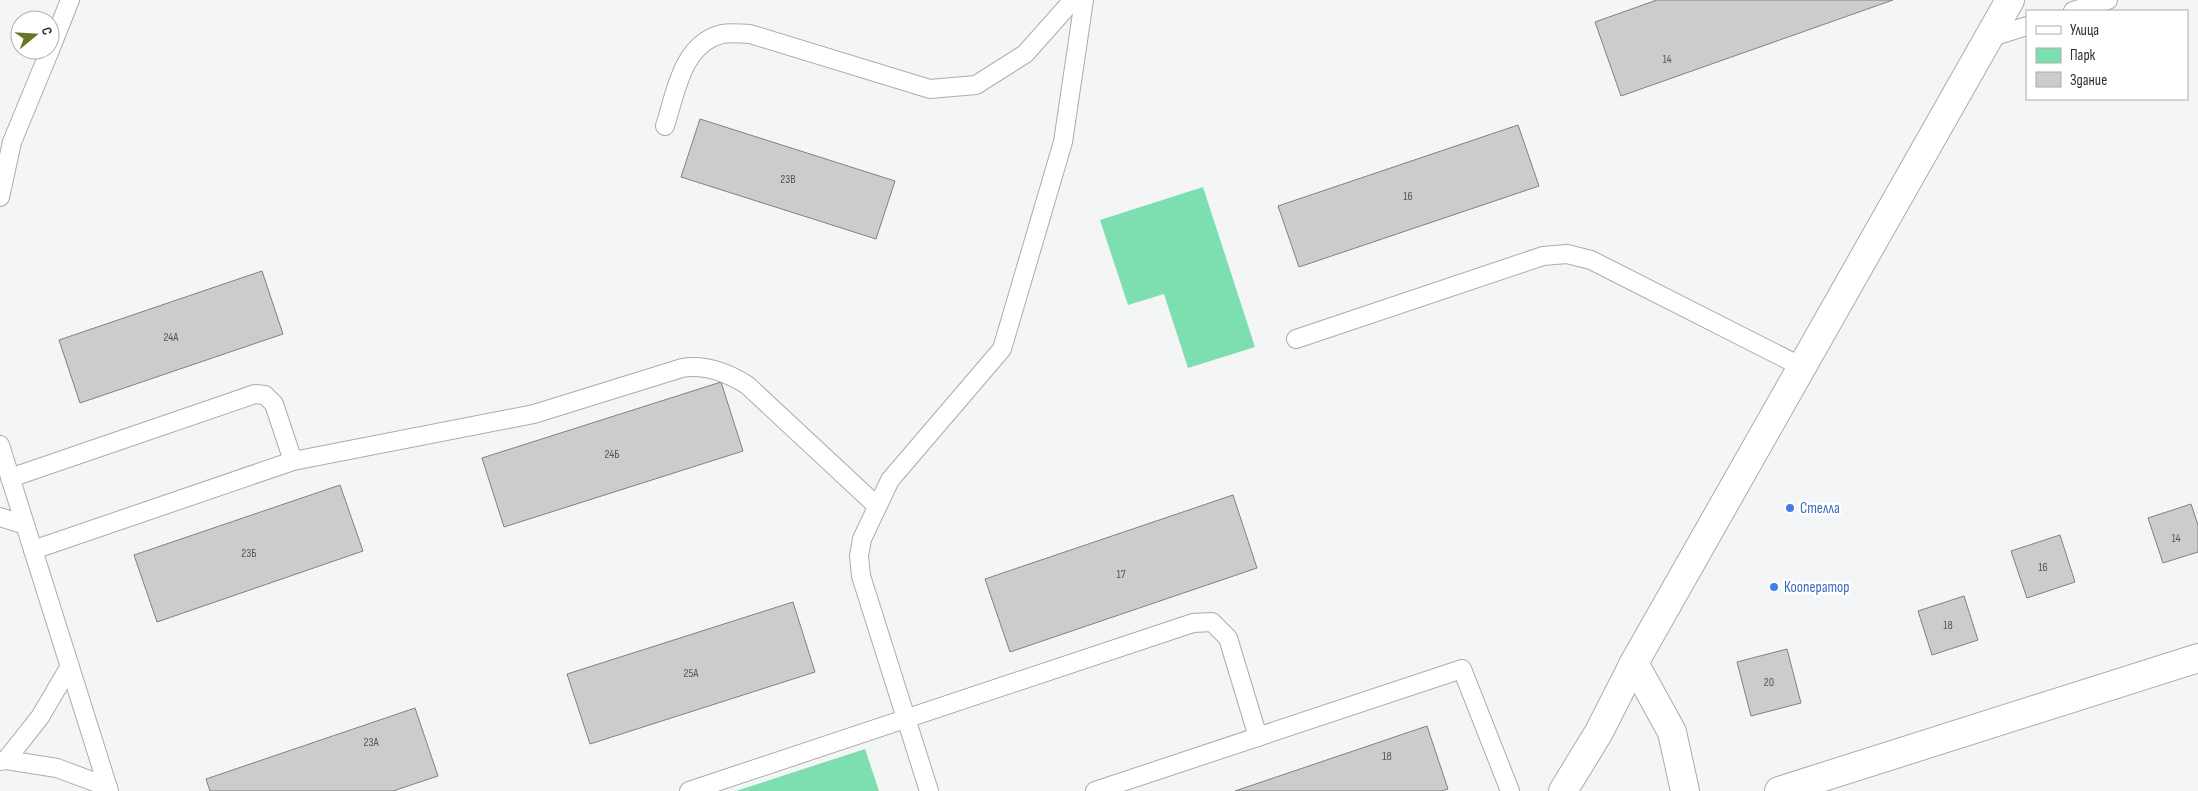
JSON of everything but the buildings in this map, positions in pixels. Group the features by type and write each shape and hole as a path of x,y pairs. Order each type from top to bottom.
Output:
{"street":[{"path":"1563,791 1599,732 1634,663 2010,0"},
{"path":"1779,791 2198,658"},
{"path":"1634,663 1672,732 1685,791"}],"lane":[{"path":"60,25 70,0"},
{"path":"665,126 688,58 701,44 723,34 750,34 930,89 976,85 1025,54 1074,0"},
{"path":"928,791 861,576 859,556 862,539 890,480 1002,349 1064,142 1084,0"},
{"path":"2076,10 2108,0"},
{"path":"1988,38 2026,26"},
{"path":"0,197 6,140 45,60"},
{"path":"1296,339 1543,256 1567,254 1591,260 1802,367"},
{"path":"33,550 293,461 534,414 682,368 699,367 722,372 747,385 877,506"},
{"path":"10,478 255,394 265,395 274,404 293,461"},
{"path":"0,445 108,789"},
{"path":"0,517 25,525"},
{"path":"689,791 1194,623 1212,622 1228,638 1258,737"},
{"path":"3,760 40,717 70,666"},
{"path":"1095,791 1462,669 1510,791"},
{"path":"3,760 57,768 108,789"}],"green space":[{"path":"1203,187 1255,347 1188,368 1164,294 1128,305 1100,220"},
{"path":"865,749 879,791 736,791"}],"place":[{"name":"Стелла","path":"1790,508"},
{"name":"Кооператор","path":"1774,587"}]}
